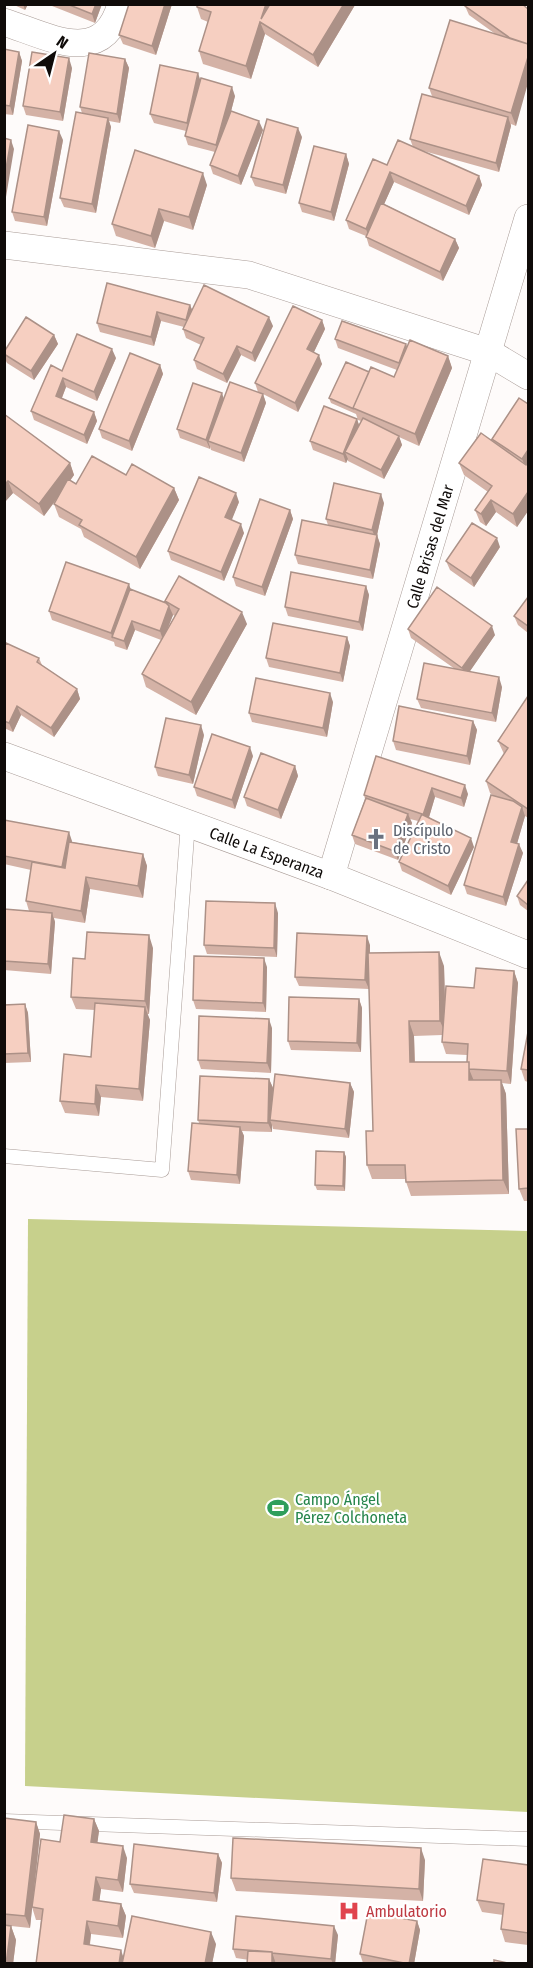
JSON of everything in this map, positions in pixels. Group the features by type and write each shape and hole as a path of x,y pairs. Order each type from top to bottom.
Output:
{"street":[{"path":"4,22 75,44 88,43 100,38 110,29 117,18 121,4"},
{"name":"Calle Brisas del Mar","path":"331,876 528,218"},
{"path":"4,245 249,275 488,352 528,376"},
{"name":"Calle La Esperanza","path":"4,756 331,876 528,955"}],"lane":[{"path":"4,1156 162,1170 188,823"},
{"path":"4,1821 528,1839"}],"green space":[{"name":"Campo Ángel Pérez Colchoneta","path":"28,1219 528,1231 528,1812 25,1786"}],"building":[{"path":"67,4 96,4 92,14"},
{"path":"129,4 165,4 152,46 119,35"},
{"path":"197,4 266,4 261,19 270,4 344,4 313,55 260,22 246,66 199,51 211,12 197,7"},
{"path":"466,4 522,4 528,9 528,44 510,38 465,6"},
{"path":"450,20 528,44 528,57 511,113 429,88"},
{"path":"4,49 19,52 10,106 4,105"},
{"path":"32,52 69,58 60,112 23,106"},
{"path":"89,53 125,59 117,114 80,107"},
{"path":"160,65 198,73 187,123 150,114"},
{"path":"201,78 232,87 216,145 185,136"},
{"path":"422,94 508,117 496,163 410,139"},
{"path":"231,111 259,121 238,176 210,165"},
{"path":"76,112 108,118 92,204 60,198"},
{"path":"267,119 298,128 283,185 251,177"},
{"path":"28,125 59,131 44,217 12,212"},
{"path":"4,138 11,140 4,180"},
{"path":"398,140 479,176 466,206 390,172 366,229 346,220 373,159 387,165"},
{"path":"314,146 346,154 331,212 299,203"},
{"path":"135,150 203,173 189,217 159,209 151,236 112,224"},
{"path":"381,203 455,239 440,272 366,237"},
{"path":"107,283 190,305 186,320 157,312 151,337 97,323"},
{"path":"204,285 269,317 252,353 237,346 223,374 194,360 204,338 183,329"},
{"path":"293,306 322,320 307,349 319,355 295,403 255,383"},
{"path":"26,317 54,335 31,371 4,354"},
{"path":"342,321 406,344 399,363 335,339"},
{"path":"77,334 112,349 94,392 63,378 56,396 94,412 84,435 31,411 51,365 62,371"},
{"path":"410,340 448,356 415,434 353,408 371,367 394,377"},
{"path":"130,353 160,365 129,441 99,429"},
{"path":"346,362 369,372 354,409 329,398"},
{"path":"230,382 263,394 241,453 208,441"},
{"path":"193,383 222,393 206,440 177,429"},
{"path":"519,398 528,404 528,450 522,459 492,439"},
{"path":"324,406 357,419 343,454 310,441"},
{"path":"4,414 70,463 39,504 8,481 4,485"},
{"path":"363,418 399,436 381,470 345,452"},
{"path":"481,433 526,465 528,461 528,492 513,514 491,500 481,514 475,510 492,486 459,463"},
{"path":"92,456 126,475 132,464 174,488 136,557 79,525 82,520 54,504 68,479 76,484"},
{"path":"199,477 236,493 225,517 241,524 221,572 168,551"},
{"path":"334,483 381,494 372,530 326,519"},
{"path":"260,499 290,510 262,587 233,577"},
{"path":"302,520 377,535 370,570 295,555"},
{"path":"472,523 497,538 471,578 446,561"},
{"path":"66,562 129,584 111,633 49,611"},
{"path":"291,572 366,586 359,622 285,607"},
{"path":"179,576 242,612 191,702 142,674 179,609 165,601"},
{"path":"437,587 492,626 462,668 408,629"},
{"path":"130,589 169,606 160,631 132,621 124,641 112,637"},
{"path":"528,597 528,626 514,616"},
{"path":"273,623 347,637 340,673 266,658"},
{"path":"6,643 39,658 37,662 77,689 51,728 17,706 9,723 4,721 4,646"},
{"path":"424,663 499,677 492,713 417,699"},
{"path":"256,678 330,693 323,728 249,713"},
{"path":"528,696 528,809 486,781 508,748 498,741"},
{"path":"399,706 473,721 467,756 393,741"},
{"path":"166,718 201,725 189,775 155,767"},
{"path":"212,734 250,747 232,800 194,787"},
{"path":"261,753 295,766 278,810 244,797"},
{"path":"376,756 465,785 461,798 432,788 423,815 471,838 448,886 399,862 422,814 364,795"},
{"path":"491,795 513,801 522,807 511,842 519,844 503,897 464,885"},
{"path":"366,798 408,814 394,851 352,835"},
{"path":"4,820 69,832 62,867 4,856"},
{"path":"69,842 143,854 138,886 86,877 81,911 26,901 32,862 65,868"},
{"path":"528,880 528,905 517,896"},
{"path":"206,901 275,903 274,948 204,945"},
{"path":"4,909 52,913 48,964 4,961"},
{"path":"87,932 149,935 145,1001 71,997 73,958 85,959"},
{"path":"297,933 367,936 365,980 295,977"},
{"path":"439,952 440,1021 409,1021 410,1062 469,1062 469,1080 501,1080 503,1180 406,1182 405,1165 367,1165 366,1131 373,1131 368,953"},
{"path":"194,956 264,958 263,1003 193,1000"},
{"path":"476,968 514,971 507,1071 469,1069 468,1044 442,1042 446,986 474,988"},
{"path":"289,997 359,999 357,1043 288,1041"},
{"path":"95,1003 145,1007 139,1089 96,1085 95,1104 60,1101 64,1054 91,1057"},
{"path":"25,1004 28,1053 4,1054 4,1005"},
{"path":"199,1016 269,1019 267,1063 198,1060"},
{"path":"528,1032 528,1070 521,1069"},
{"path":"275,1074 350,1083 345,1129 270,1120"},
{"path":"200,1076 269,1079 268,1123 198,1120"},
{"path":"192,1123 240,1127 237,1175 188,1171"},
{"path":"516,1129 528,1129 528,1188 519,1189"},
{"path":"316,1151 344,1152 343,1186 315,1185"},
{"path":"64,1815 94,1819 91,1842 123,1846 118,1880 96,1877 93,1900 121,1904 118,1926 87,1921 84,1944 121,1950 119,1964 36,1964 43,1909 32,1907 41,1839 60,1842"},
{"path":"4,1818 36,1822 25,1916 4,1914"},
{"path":"233,1838 421,1848 419,1889 231,1878"},
{"path":"134,1844 218,1854 214,1893 130,1884"},
{"path":"483,1859 528,1865 528,1933 501,1929 504,1904 477,1900"},
{"path":"368,1912 417,1921 409,1964 360,1954"},
{"path":"132,1916 211,1932 205,1964 122,1964"},
{"path":"236,1916 334,1926 331,1959 233,1949"},
{"path":"4,1925 11,1926 6,1964 4,1964"},
{"path":"248,1951 272,1952 272,1964 247,1964"},
{"path":"494,1960 512,1964 494,1964"}],"place":[{"name":"Discípulo de Cristo","path":"376,839"},
{"name":"Campo Ángel Pérez Colchoneta","path":"278,1508"},
{"name":"Ambulatorio","path":"349,1911"}]}
